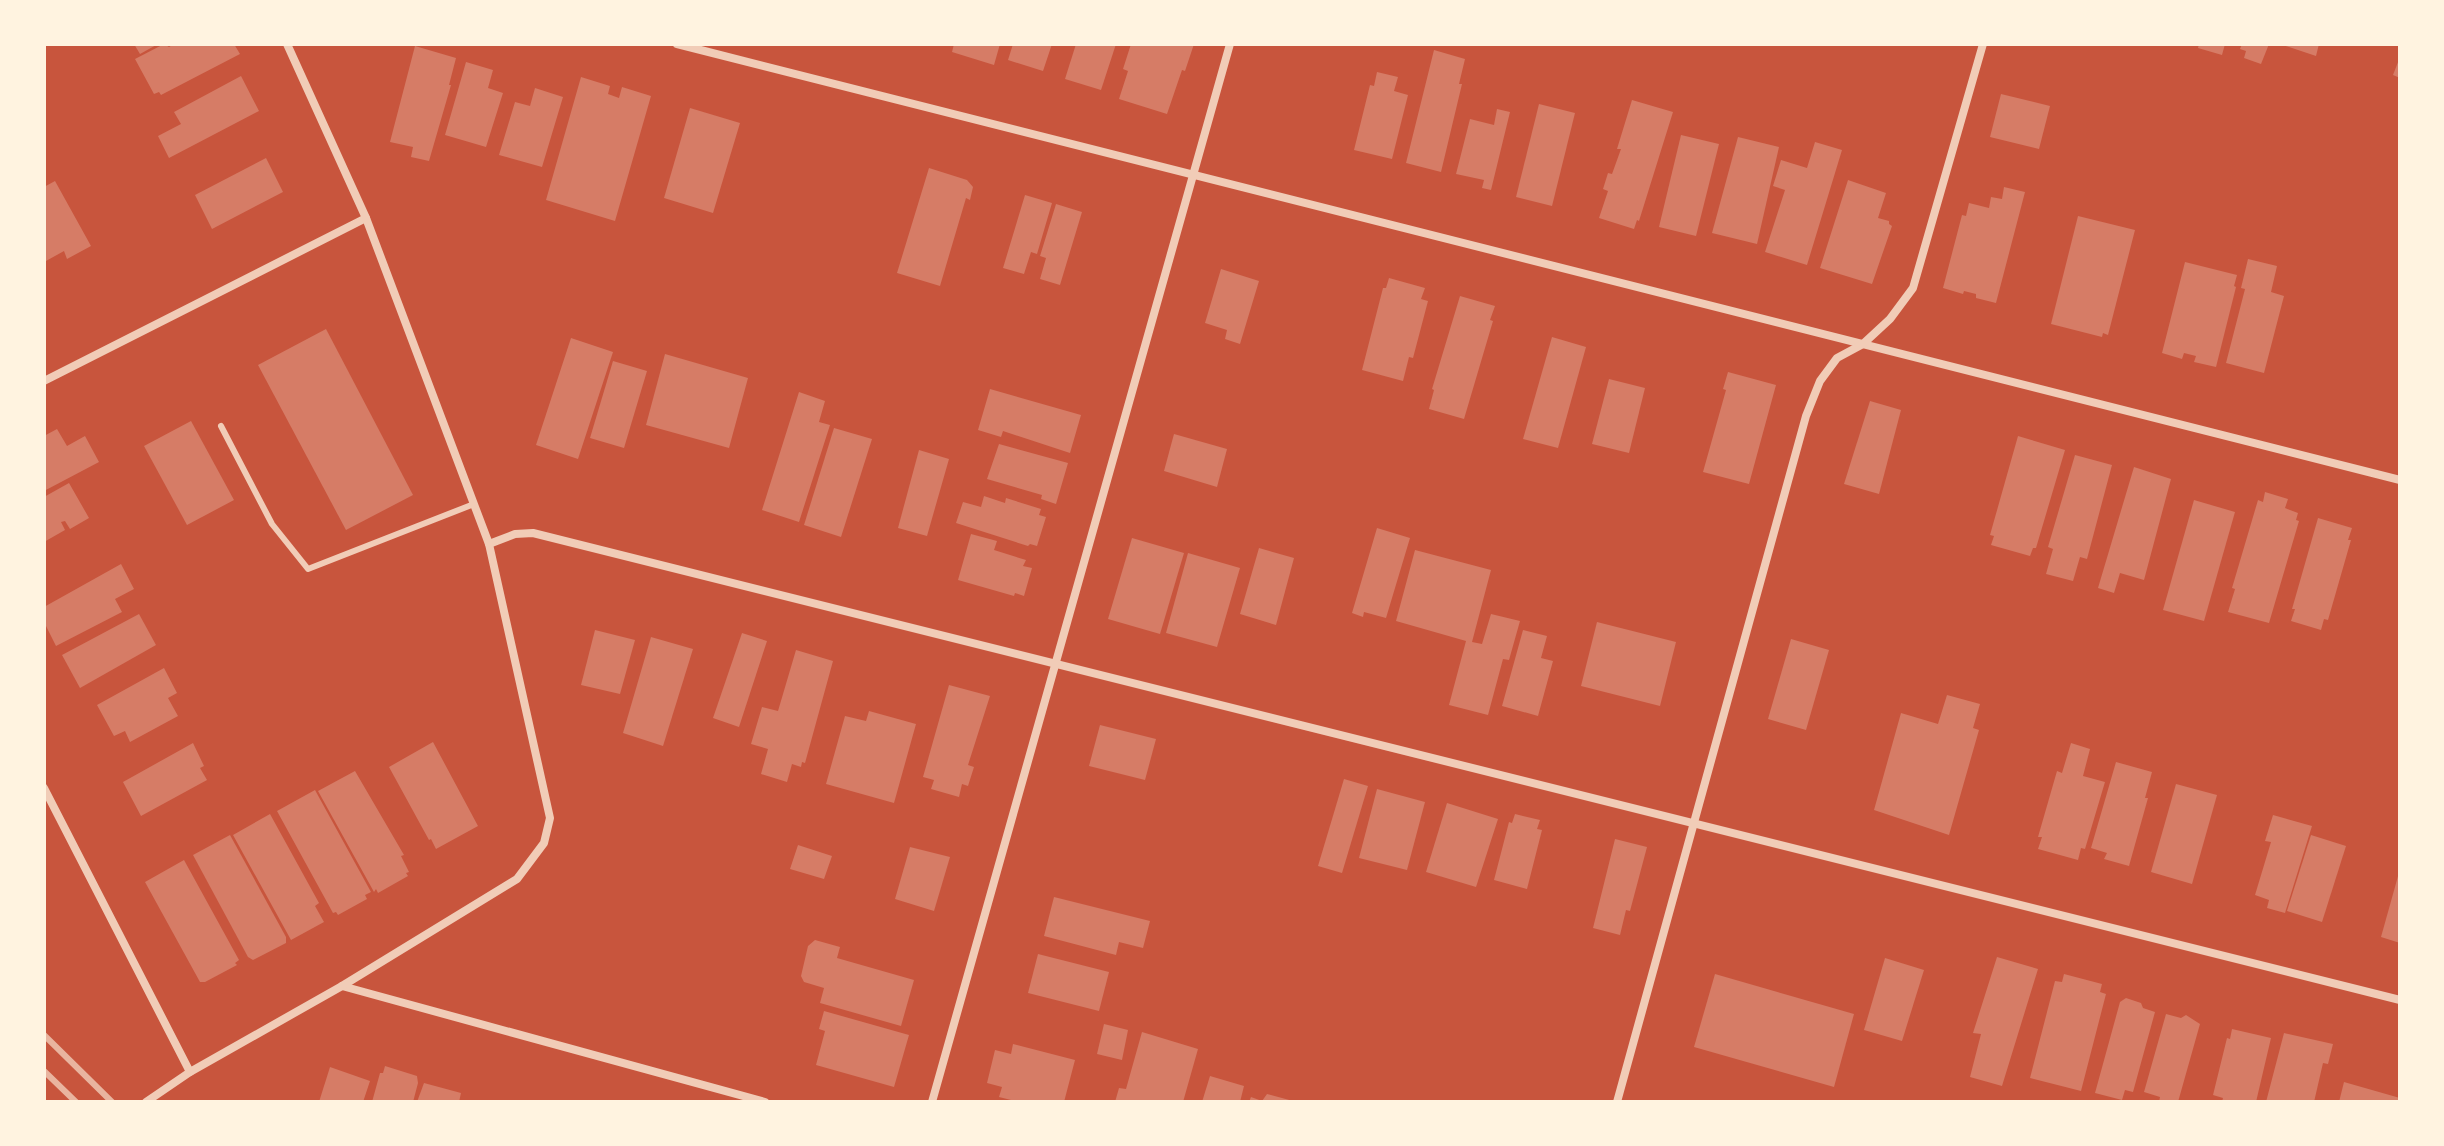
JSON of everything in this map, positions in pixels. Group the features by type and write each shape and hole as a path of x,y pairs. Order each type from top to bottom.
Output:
{"street":[{"path":"146,1102 190,1072 342,986 517,879 544,843 550,818 489,544 366,218 287,44"},
{"path":"677,44 2400,480"},
{"path":"932,1102 1230,44"},
{"path":"1617,1102 1806,416 1820,381 1837,358 1863,344 1890,319 1913,288 1983,44"},
{"path":"44,381 366,218"},
{"path":"489,544 515,534 533,533 2400,1000"},
{"path":"44,788 190,1072"},
{"path":"342,986 765,1102"}],"lane":[{"path":"221,426 272,524 308,569 474,504"}],"building":[{"path":"134,44 158,44 140,54"},
{"path":"164,44 169,47 174,44 234,44 240,54 161,95 159,92 154,94 135,59"},
{"path":"954,44 1000,44 994,65 952,52"},
{"path":"1013,44 1052,44 1043,71 1008,60"},
{"path":"1076,44 1116,44 1101,90 1065,79"},
{"path":"1131,44 1194,44 1167,114 1119,99 1128,71 1123,69"},
{"path":"2199,44 2225,44 2222,55 2198,48"},
{"path":"2242,44 2269,44 2261,64 2244,58 2246,51 2240,49"},
{"path":"2280,44 2319,44 2316,56"},
{"path":"415,46 456,58 429,161 411,157 413,147 390,142"},
{"path":"1434,50 1465,59 1441,172 1406,163"},
{"path":"2400,57 2400,78 2393,75"},
{"path":"466,62 493,70 488,88 503,93 486,147 445,135"},
{"path":"1377,72 1398,77 1394,91 1408,95 1392,159 1354,150 1370,85 1374,86"},
{"path":"241,76 259,111 169,158 158,136 181,124 174,112"},
{"path":"581,77 610,86 608,94 619,98 622,87 651,96 615,221 546,200"},
{"path":"535,88 563,97 542,167 499,155 515,102 530,106"},
{"path":"2001,94 2050,106 2039,149 1990,137"},
{"path":"1632,100 1673,112 1634,229 1599,218 1608,191 1603,189 1621,149 1617,149"},
{"path":"1539,104 1575,113 1552,206 1516,197"},
{"path":"690,108 740,123 713,213 664,198"},
{"path":"1497,109 1510,112 1491,190 1482,188 1484,180 1456,174 1470,119 1494,125"},
{"path":"1681,135 1719,144 1696,236 1659,227"},
{"path":"1738,137 1779,147 1757,244 1712,233"},
{"path":"1815,142 1842,150 1807,265 1765,252 1785,190 1773,186 1781,160 1807,168"},
{"path":"266,158 283,192 212,229 195,195"},
{"path":"929,168 967,180 973,187 970,200 966,198 940,286 897,273"},
{"path":"1848,180 1886,193 1878,218 1889,221 1892,226 1872,284 1820,268"},
{"path":"55,181 91,246 67,259 64,251 46,261 44,187"},
{"path":"2004,187 2025,192 1996,303 1976,298 1976,294 1943,288 1962,215 1966,216 1969,203 1989,208 1991,197 2002,199"},
{"path":"1025,195 1052,203 1037,254 1031,252 1024,274 1003,268"},
{"path":"1056,204 1082,212 1060,285 1040,279 1046,258 1040,256"},
{"path":"2078,216 2135,230 2108,335 2103,333 2102,337 2051,324"},
{"path":"2248,259 2277,266 2271,292 2284,296 2264,373 2226,363 2245,289 2241,288"},
{"path":"2185,262 2237,275 2216,367 2194,362 2196,356 2184,353 2182,359 2162,353"},
{"path":"1221,269 1259,281 1240,344 1225,339 1227,330 1205,323"},
{"path":"1389,278 1425,288 1421,299 1428,301 1413,358 1409,357 1403,381 1362,370 1383,288 1386,288"},
{"path":"1460,296 1495,306 1464,419 1429,409"},
{"path":"326,329 413,495 346,530 258,365"},
{"path":"1552,337 1586,347 1558,448 1523,439"},
{"path":"571,338 613,352 578,459 536,445"},
{"path":"665,354 748,378 729,448 646,425"},
{"path":"613,361 647,371 624,448 590,438"},
{"path":"1728,372 1776,385 1749,484 1703,472 1726,390 1723,389"},
{"path":"1609,379 1645,388 1629,453 1592,444"},
{"path":"990,389 1081,415 1070,453 1003,431 1001,437 978,430"},
{"path":"799,392 825,401 819,422 830,425 799,522 762,510"},
{"path":"1870,401 1901,410 1879,494 1844,484"},
{"path":"191,421 234,500 187,525 144,446"},
{"path":"834,428 872,439 841,537 804,525"},
{"path":"57,429 67,446 85,436 99,462 44,491 44,436"},
{"path":"1174,434 1227,449 1217,487 1164,471"},
{"path":"2018,436 2065,450 2036,548 2030,556 1991,545 1994,536 1990,535"},
{"path":"999,444 1068,463 1056,504 1041,499 1042,495 987,479"},
{"path":"919,450 949,459 927,536 898,528"},
{"path":"2075,455 2112,465 2087,559 2080,557 2073,581 2046,574 2053,549 2048,547"},
{"path":"2134,467 2171,479 2144,580 2120,573 2114,593 2098,588"},
{"path":"69,483 89,518 70,529 65,521 61,522 65,530 44,542 44,497"},
{"path":"2265,492 2288,499 2285,508 2298,513 2296,520 2299,521 2269,623 2228,612 2258,500 2263,502"},
{"path":"984,496 1005,503 1006,498 1041,509 1039,515 1046,517 1037,546 1028,546 956,523 963,502 981,507"},
{"path":"2194,500 2235,512 2204,621 2163,610"},
{"path":"2318,518 2352,528 2328,620 2324,619 2321,630 2291,621"},
{"path":"1377,528 1410,538 1386,618 1364,612 1363,617 1352,613"},
{"path":"971,534 997,541 994,550 1026,560 1023,566 1032,568 1024,596 958,580"},
{"path":"1132,538 1184,553 1160,634 1108,619"},
{"path":"1259,548 1294,558 1276,625 1240,614"},
{"path":"1415,550 1491,570 1472,642 1482,644 1491,614 1520,621 1509,660 1503,659 1488,715 1449,705 1466,641 1396,621"},
{"path":"1188,553 1240,568 1217,647 1166,633"},
{"path":"121,564 134,589 115,599 122,612 56,646 44,622 44,607"},
{"path":"139,614 156,645 80,688 62,655"},
{"path":"1597,622 1676,642 1660,706 1581,686"},
{"path":"595,630 635,640 620,694 581,685"},
{"path":"1523,630 1547,636 1541,658 1553,661 1538,716 1502,706"},
{"path":"742,633 767,641 739,727 713,718"},
{"path":"651,637 693,649 663,746 623,733"},
{"path":"1791,639 1829,650 1806,730 1768,719"},
{"path":"796,650 833,661 805,763 802,762 801,767 792,764 787,782 761,774 768,749 751,744 762,707 778,711"},
{"path":"164,668 177,693 168,698 178,716 130,742 125,731 114,736 97,705"},
{"path":"949,685 990,696 968,765 974,767 968,786 962,784 959,797 931,789 934,780 923,777"},
{"path":"1947,695 1980,704 1973,728 1979,730 1949,835 1874,810 1901,713 1938,724"},
{"path":"869,711 916,724 894,803 826,784 845,716 866,721"},
{"path":"1100,725 1156,739 1145,780 1089,766"},
{"path":"433,742 478,826 436,849 389,767"},
{"path":"193,743 207,780 141,816 123,782"},
{"path":"2071,743 2090,749 2083,776 2105,782 2085,849 2081,848 2078,860 2038,849 2042,837 2038,837 2057,771 2062,773"},
{"path":"2116,762 2152,772 2129,866 2104,859 2107,853 2091,848"},
{"path":"355,771 404,855 401,856 409,872 406,873 408,876 378,893 376,889 374,892 318,791"},
{"path":"1344,779 1368,786 1342,873 1318,866"},
{"path":"2176,784 2217,795 2192,884 2151,872"},
{"path":"1377,789 1425,802 1407,870 1359,858"},
{"path":"315,790 371,892 365,895 367,899 338,915 333,913 277,811"},
{"path":"1447,803 1498,819 1476,887 1426,872"},
{"path":"270,814 319,903 315,906 324,922 291,940 233,835"},
{"path":"1515,814 1540,820 1537,829 1542,830 1527,889 1494,880 1509,822 1512,823"},
{"path":"2273,815 2312,826 2285,913 2267,908 2269,900 2255,895 2271,842 2265,841"},
{"path":"230,835 286,937 286,943 253,960 248,957 193,855"},
{"path":"2311,835 2346,846 2322,922 2287,911"},
{"path":"1615,839 1647,847 1630,911 1626,910 1620,935 1593,928"},
{"path":"798,845 832,856 824,879 790,869"},
{"path":"910,847 950,857 934,911 895,899"},
{"path":"184,860 239,960 235,963 237,965 205,982 200,982 145,882"},
{"path":"2400,869 2400,943 2381,937"},
{"path":"1054,897 1150,921 1143,948 1119,942 1116,955 1044,936"},
{"path":"815,940 840,947 837,958 914,980 901,1026 820,1003 824,988 804,982 801,976 808,946"},
{"path":"1038,954 1109,972 1099,1011 1028,993"},
{"path":"1997,957 2038,969 2002,1086 1970,1077 1981,1034 1973,1033"},
{"path":"1885,958 1924,970 1902,1041 1864,1030"},
{"path":"1715,974 1854,1014 1834,1087 1694,1047"},
{"path":"2064,974 2102,984 2100,992 2106,994 2081,1091 2030,1078 2055,981 2062,982"},
{"path":"2126,998 2155,1012 2133,1092 2125,1090 2122,1100 2095,1093 2120,1002"},
{"path":"824,1011 909,1035 894,1087 816,1065 825,1031 819,1029"},
{"path":"2166,1014 2181,1018 2186,1015 2200,1024 2178,1102 2159,1102 2160,1097 2144,1092"},
{"path":"1104,1024 1128,1030 1122,1060 1097,1054"},
{"path":"2232,1029 2271,1038 2256,1102 2222,1102 2223,1098 2213,1095"},
{"path":"1142,1032 1198,1049 1183,1102 1115,1102 1119,1088 1126,1089"},
{"path":"2284,1033 2333,1044 2328,1064 2323,1063 2314,1102 2266,1102"},
{"path":"1013,1044 1075,1060 1064,1102 1019,1102 999,1097 1002,1087 987,1083 995,1050 1011,1054"},
{"path":"385,1066 417,1076 413,1102 372,1102"},
{"path":"330,1067 370,1081 363,1102 319,1102"},
{"path":"1210,1076 1244,1086 1240,1102 1202,1102"},
{"path":"2344,1082 2400,1098 2400,1102 2339,1102"},
{"path":"424,1083 461,1093 459,1102 417,1102"},
{"path":"1267,1094 1293,1102 1249,1102 1251,1097 1262,1101"}],"railway":[{"path":"44,1035 112,1102"},
{"path":"44,1071 76,1102"}]}
